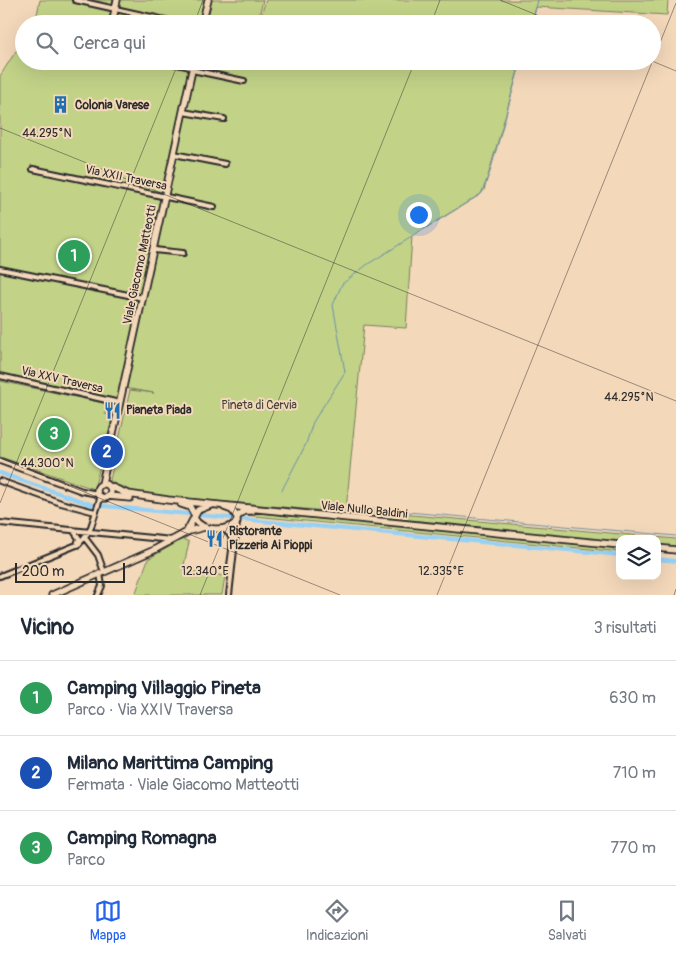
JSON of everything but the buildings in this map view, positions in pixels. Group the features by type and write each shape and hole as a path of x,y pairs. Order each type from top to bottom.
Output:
{"street":[{"path":"75,0 142,15"},
{"path":"114,15 117,0"},
{"path":"204,15 208,0"},
{"name":"Viale Giacomo Matteotti","path":"106,485 105,472 192,70"},
{"path":"207,70 244,81"},
{"path":"183,112 224,119"},
{"path":"174,154 224,164"},
{"name":"Via XXII Traversa","path":"33,169 214,207"},
{"path":"154,250 183,253"},
{"path":"0,269 143,298"},
{"name":"Via XXV Traversa","path":"0,376 120,403"},
{"path":"0,461 99,497 108,496 182,504 190,507 198,524 206,527 230,528 246,511 304,514"},
{"path":"0,482 61,503 95,511"},
{"path":"1,575 76,547 90,530 99,497 98,489 106,485 111,490 108,496"},
{"name":"Viale Nullo Baldini","path":"106,485 128,494 304,514 616,545"},
{"path":"186,533 200,508 216,504 230,509 237,520 228,595"},
{"path":"0,523 90,530 174,540"},
{"path":"52,595 152,551 186,533 206,527"},
{"path":"222,529 230,534 232,538 228,595"},
{"path":"73,530 79,538 76,547"},
{"path":"85,538 98,554 102,572 102,586 98,595"},
{"path":"149,538 156,544 152,551"},
{"path":"661,548 676,550"}],"green space":[{"path":"40,0 263,0 259,15 37,15"},
{"path":"266,0 668,0 667,15 536,7 534,15 261,15"},
{"name":"Pineta di Cervia","path":"15,53 15,70 518,70 484,190 481,194 412,236 406,328 364,325 346,510 338,512 136,494 119,488 110,480 130,390 154,393 124,388 115,400 0,374 0,76"},
{"path":"0,381 108,404 105,414 113,416 94,489 0,457"},
{"path":"281,509 345,515 357,510 632,535 616,535 616,543"},
{"path":"247,512 616,547 616,552 244,515"},
{"path":"661,538 676,539 676,548 661,546"},
{"path":"183,539 189,542 183,570 225,576 222,595 135,595 148,559"}],"waterway":[{"path":"534,15 538,0"},
{"path":"282,490 306,444 313,422 345,372 333,305 342,284 368,264 481,194 490,172 518,70"},
{"path":"0,473 93,505 616,555"},
{"path":"352,507 676,536"},
{"path":"661,559 676,561"}],"place":[{"name":"Colonia Varese","path":"61,105"},
{"name":"Camping Villaggio Pineta","path":"74,256"},
{"name":"Pianeta Piada","path":"112,410"},
{"name":"Camping Romagna","path":"54,434"},
{"name":"Milano Marittima Camping","path":"107,452"},
{"name":"Ristorante Pizzeria Ai Pioppi","path":"215,538"}]}
